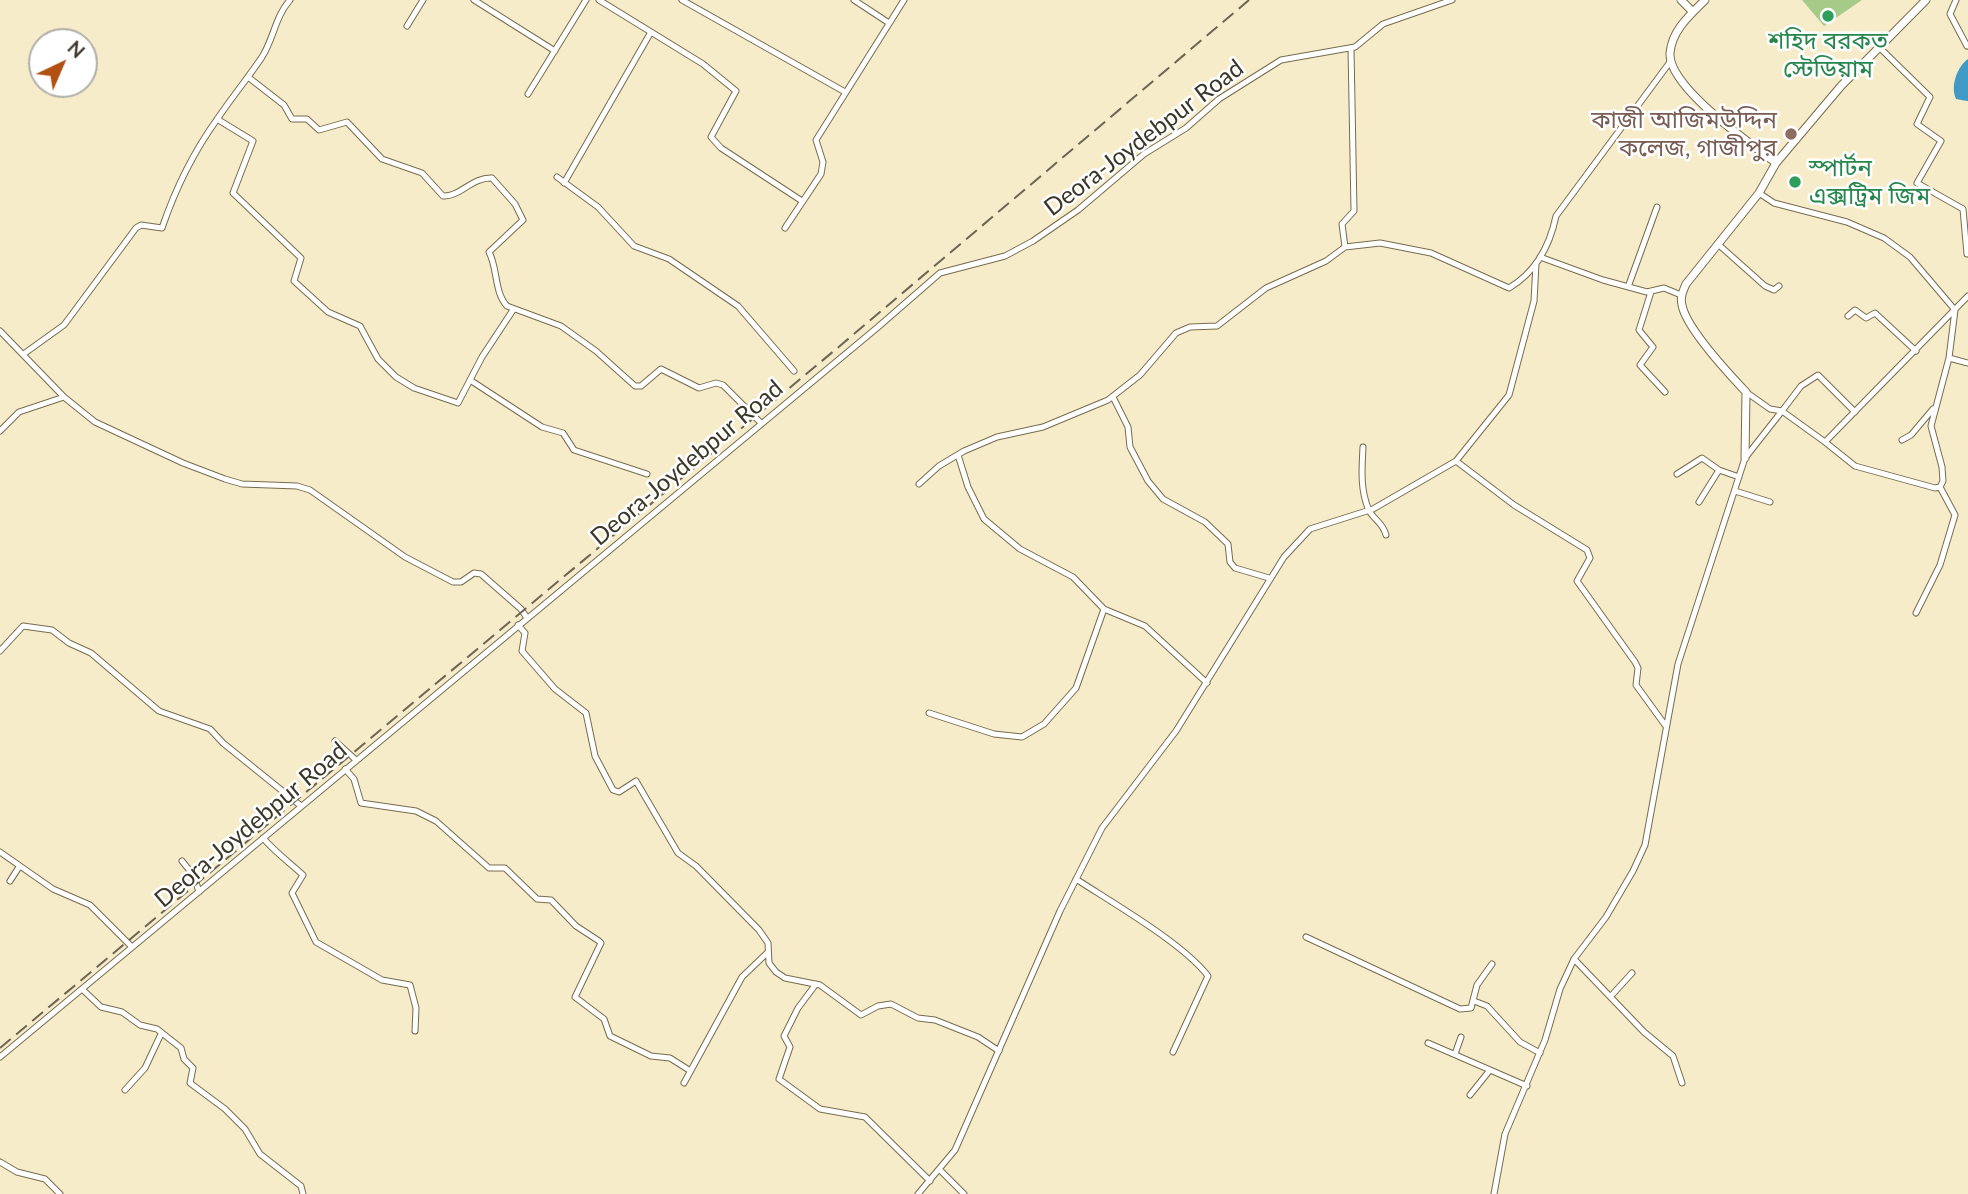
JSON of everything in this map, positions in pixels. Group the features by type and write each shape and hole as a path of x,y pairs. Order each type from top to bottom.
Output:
{"main road":[{"path":"1681,0 1693,12"},
{"path":"1705,0 1672,40 1670,62 1681,81 1697,99 1776,163"},
{"path":"1745,458 1746,392 1721,366 1685,315 1681,295 1686,284 1759,193 1776,163 1926,0"}],"street":[{"path":"24,353 64,326 136,228 162,228 172,200 217,119 248,78 273,38 279,13 290,0"},
{"path":"407,26 423,0"},
{"path":"474,0 555,51"},
{"path":"528,93 586,0"},
{"path":"598,0 703,64 736,91 711,137 721,148 802,201"},
{"path":"682,0 845,92"},
{"path":"854,0 889,23"},
{"path":"785,228 821,174 823,162 816,140 904,0"},
{"name":"Deora-Joydebpur Road","path":"0,1057 760,422 878,327 935,275 1005,256 1033,241 1087,204 1144,154 1186,128 1219,99 1281,60 1351,48 1363,42 1379,26 1452,0"},
{"path":"1956,0 1950,14 1968,46"},
{"path":"564,183 652,32"},
{"path":"1880,47 1930,97 1917,124 1941,141 1917,183 1963,209 1967,254"},
{"path":"1345,247 1342,224 1354,211 1355,149 1351,48"},
{"path":"919,484 939,466 997,437 1043,427 1113,397 1140,375 1177,333 1190,327 1217,326 1266,288 1326,261 1345,247 1380,243 1419,250 1450,259 1509,288 1536,264 1549,245 1556,216 1670,62"},
{"path":"248,78 284,105 292,119 307,119 319,130 347,122 382,159 422,173 443,196 450,197 475,180 494,180 515,204 523,220 489,252 496,264 501,300 513,310 561,326 596,351 635,386 641,386 661,369 699,388 723,385 760,422"},
{"path":"217,119 253,141 233,193 301,258 293,279 328,312 360,326 383,366 414,388 458,403 482,357 513,310"},
{"path":"557,177 598,206 634,246 669,259 738,306 794,371"},
{"path":"1746,392 1770,409 1782,411 1856,466 1935,488 1940,487 1944,481 1931,426 1933,409 1949,358 1955,310 1910,257 1884,238 1847,222 1774,203 1759,193"},
{"path":"1628,286 1657,207"},
{"path":"1719,245 1765,286 1774,290 1779,286"},
{"path":"1540,257 1566,268 1628,286 1651,292 1664,288 1681,295"},
{"path":"918,1194 940,1170 961,1138 1076,879 1102,828 1122,798 1176,731 1269,578 1310,528 1368,510 1456,461 1509,395 1534,301 1536,264"},
{"path":"1651,292 1639,330 1653,347 1640,365 1665,392"},
{"path":"1825,442 1968,296"},
{"path":"1848,316 1856,310 1866,318 1875,313 1916,351"},
{"path":"0,331 64,397 95,422 183,463 242,484 297,486 310,490 405,557 453,582 461,582 474,573 481,574 521,609 527,618"},
{"path":"1949,358 1968,363"},
{"path":"1494,1194 1505,1134 1540,1053 1560,989 1574,959 1606,917 1645,845 1678,664 1745,458 1815,374 1855,412"},
{"path":"470,380 542,426 562,433 574,450 647,474"},
{"path":"0,431 19,412 64,397"},
{"path":"1113,397 1128,427 1130,447 1148,481 1163,499 1205,522 1228,544 1230,562 1235,568 1269,578"},
{"path":"1902,440 1911,435 1933,409"},
{"path":"1363,447 1362,485 1368,510 1379,519 1385,535"},
{"path":"958,455 968,487 984,519 1020,549 1073,577 1104,609 1145,626 1207,683"},
{"path":"1676,474 1702,458 1719,471 1740,477"},
{"path":"1456,461 1514,505 1587,550 1590,558 1577,581 1635,663 1638,668 1636,685 1665,724"},
{"path":"1699,502 1719,471"},
{"path":"1916,613 1940,565 1955,515 1940,487"},
{"path":"1735,491 1770,502"},
{"path":"929,713 994,734 1022,737 1044,724 1076,688 1104,609"},
{"path":"518,625 525,633 522,651 555,689 586,713 595,756 613,790 619,792 636,780 678,853 726,895 768,943 767,953 776,972 785,978 816,984 861,1015 878,1006 891,1004 918,1018 934,1020 978,1037 999,1051"},
{"path":"0,651 23,626 52,630 69,643 91,653 159,711 213,730 223,743 301,806"},
{"path":"335,741 356,760"},
{"path":"345,769 354,779 361,803 416,811 436,821 489,868 505,868 537,899 551,900 576,926 600,942 575,998 604,1019 608,1034 651,1056 670,1058 689,1070"},
{"path":"263,838 280,858 290,863 303,876 292,893 315,940 382,980 410,985 416,1008 415,1031"},
{"path":"0,852 65,896 97,911 132,947"},
{"path":"182,861 194,876 199,891"},
{"path":"10,881 19,867"},
{"path":"1076,879 1192,959 1208,976 1173,1052"},
{"path":"1306,937 1460,1009 1471,1008 1477,985 1492,964"},
{"path":"684,1083 742,977 767,953"},
{"path":"1574,959 1644,1032 1673,1056 1682,1083"},
{"path":"1611,996 1632,973"},
{"path":"816,984 798,1008 784,1036 790,1047 779,1079 820,1109 865,1117 930,1181"},
{"path":"82,989 101,1007 123,1013 181,1048 184,1059 192,1066 190,1083 244,1128 260,1154 301,1186 303,1194"},
{"path":"1474,1001 1486,1006 1520,1042 1540,1053"},
{"path":"125,1090 145,1068 161,1034"},
{"path":"1455,1054 1461,1037"},
{"path":"1427,1043 1527,1086"},
{"path":"1470,1096 1490,1070"},
{"path":"0,1162 19,1173 43,1178 61,1194"},
{"path":"940,1170 964,1194"}],"green space":[{"name":"শহিদ বরকত স্টেডিয়াম","path":"1802,0 1862,0 1824,26"}],"water":[{"path":"1968,59 1967,101 1956,99 1954,83"}],"railway":[{"path":"0,1048 1249,0"}],"place":[{"name":"শহিদ বরকত স্টেডিয়াম","path":"1828,16"},
{"name":"কাজী আজিমউদ্দিন কলেজ, গাজীপুর","path":"1791,134"},
{"name":"স্পার্টন এক্সট্রিম জিম","path":"1795,182"}]}
